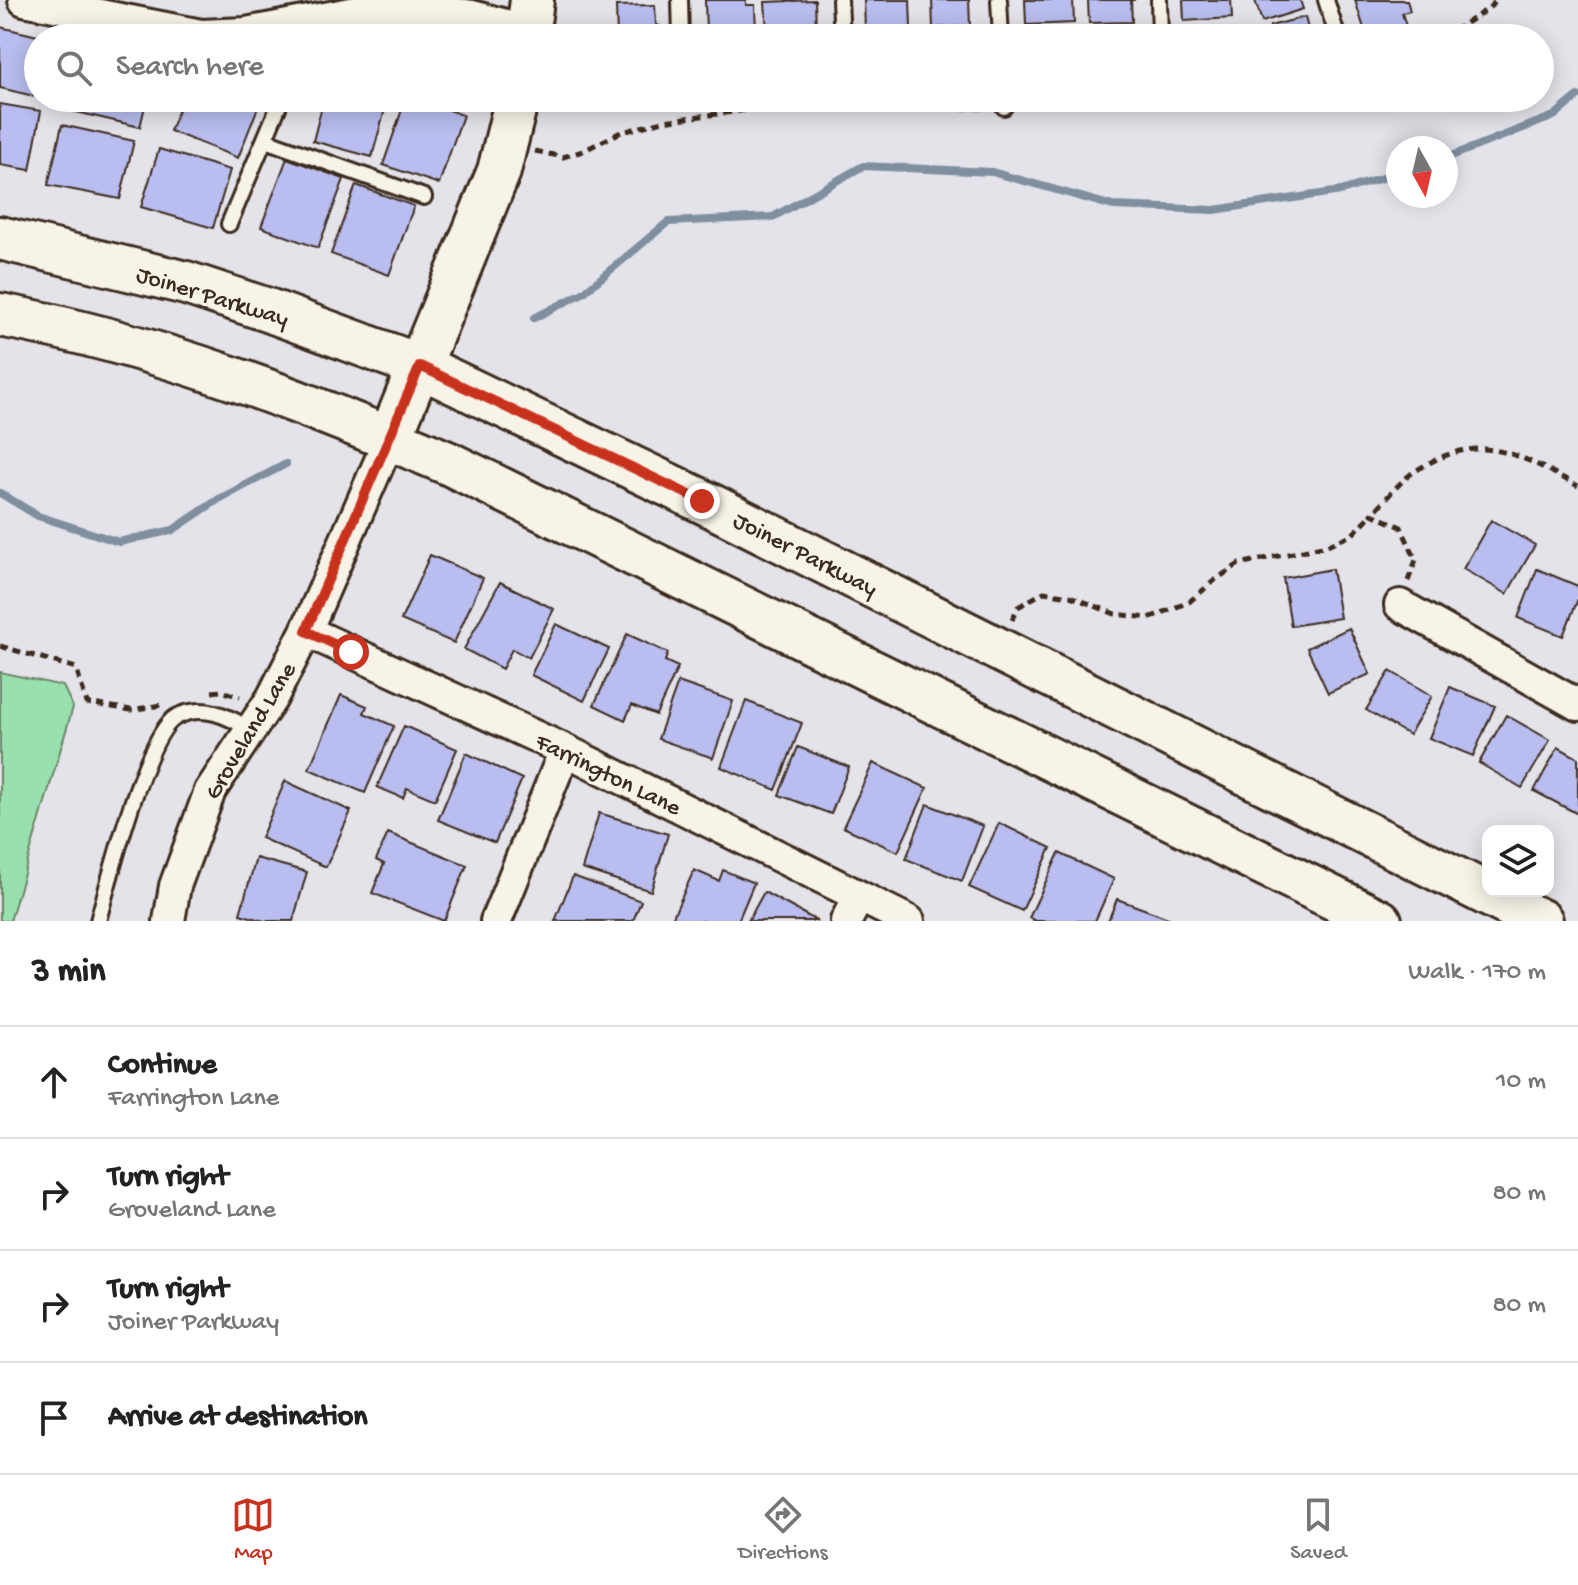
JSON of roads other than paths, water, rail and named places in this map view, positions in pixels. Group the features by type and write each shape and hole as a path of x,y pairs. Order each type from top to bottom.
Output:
{"main road":[{"name":"Groveland Lane","path":"390,438 499,171 514,112"},
{"name":"Joiner Parkway","path":"0,238 186,283 420,366 702,501 1541,921"},
{"path":"0,315 81,333 230,377 390,438 463,470 1380,921"}],"street":[{"path":"24,0 145,24"},
{"path":"296,20 367,10 425,10 529,23"},
{"name":"Groveland Lane","path":"169,921 175,886 210,791 272,698 306,631 390,438"},
{"path":"1400,605 1578,705"},
{"name":"Farrington Lane","path":"306,631 565,750 852,908 909,921"},
{"path":"496,921 565,750"}],"lane":[{"path":"680,0 681,24"},
{"path":"840,0 841,24"},
{"path":"999,0 1000,24"},
{"path":"1159,0 1160,24"},
{"path":"1326,0 1334,24"},
{"path":"229,224 276,112"},
{"path":"265,140 424,197"},
{"path":"98,921 123,825 161,734 174,718 208,711 220,713 251,730"}],"waterway":[{"path":"1458,153 1554,116 1578,96"},
{"path":"534,318 583,293 668,222 773,217 863,166 992,172 1113,206 1214,210 1341,191 1386,177"},
{"path":"0,493 38,516 119,542 173,530 219,499 286,464"}]}
